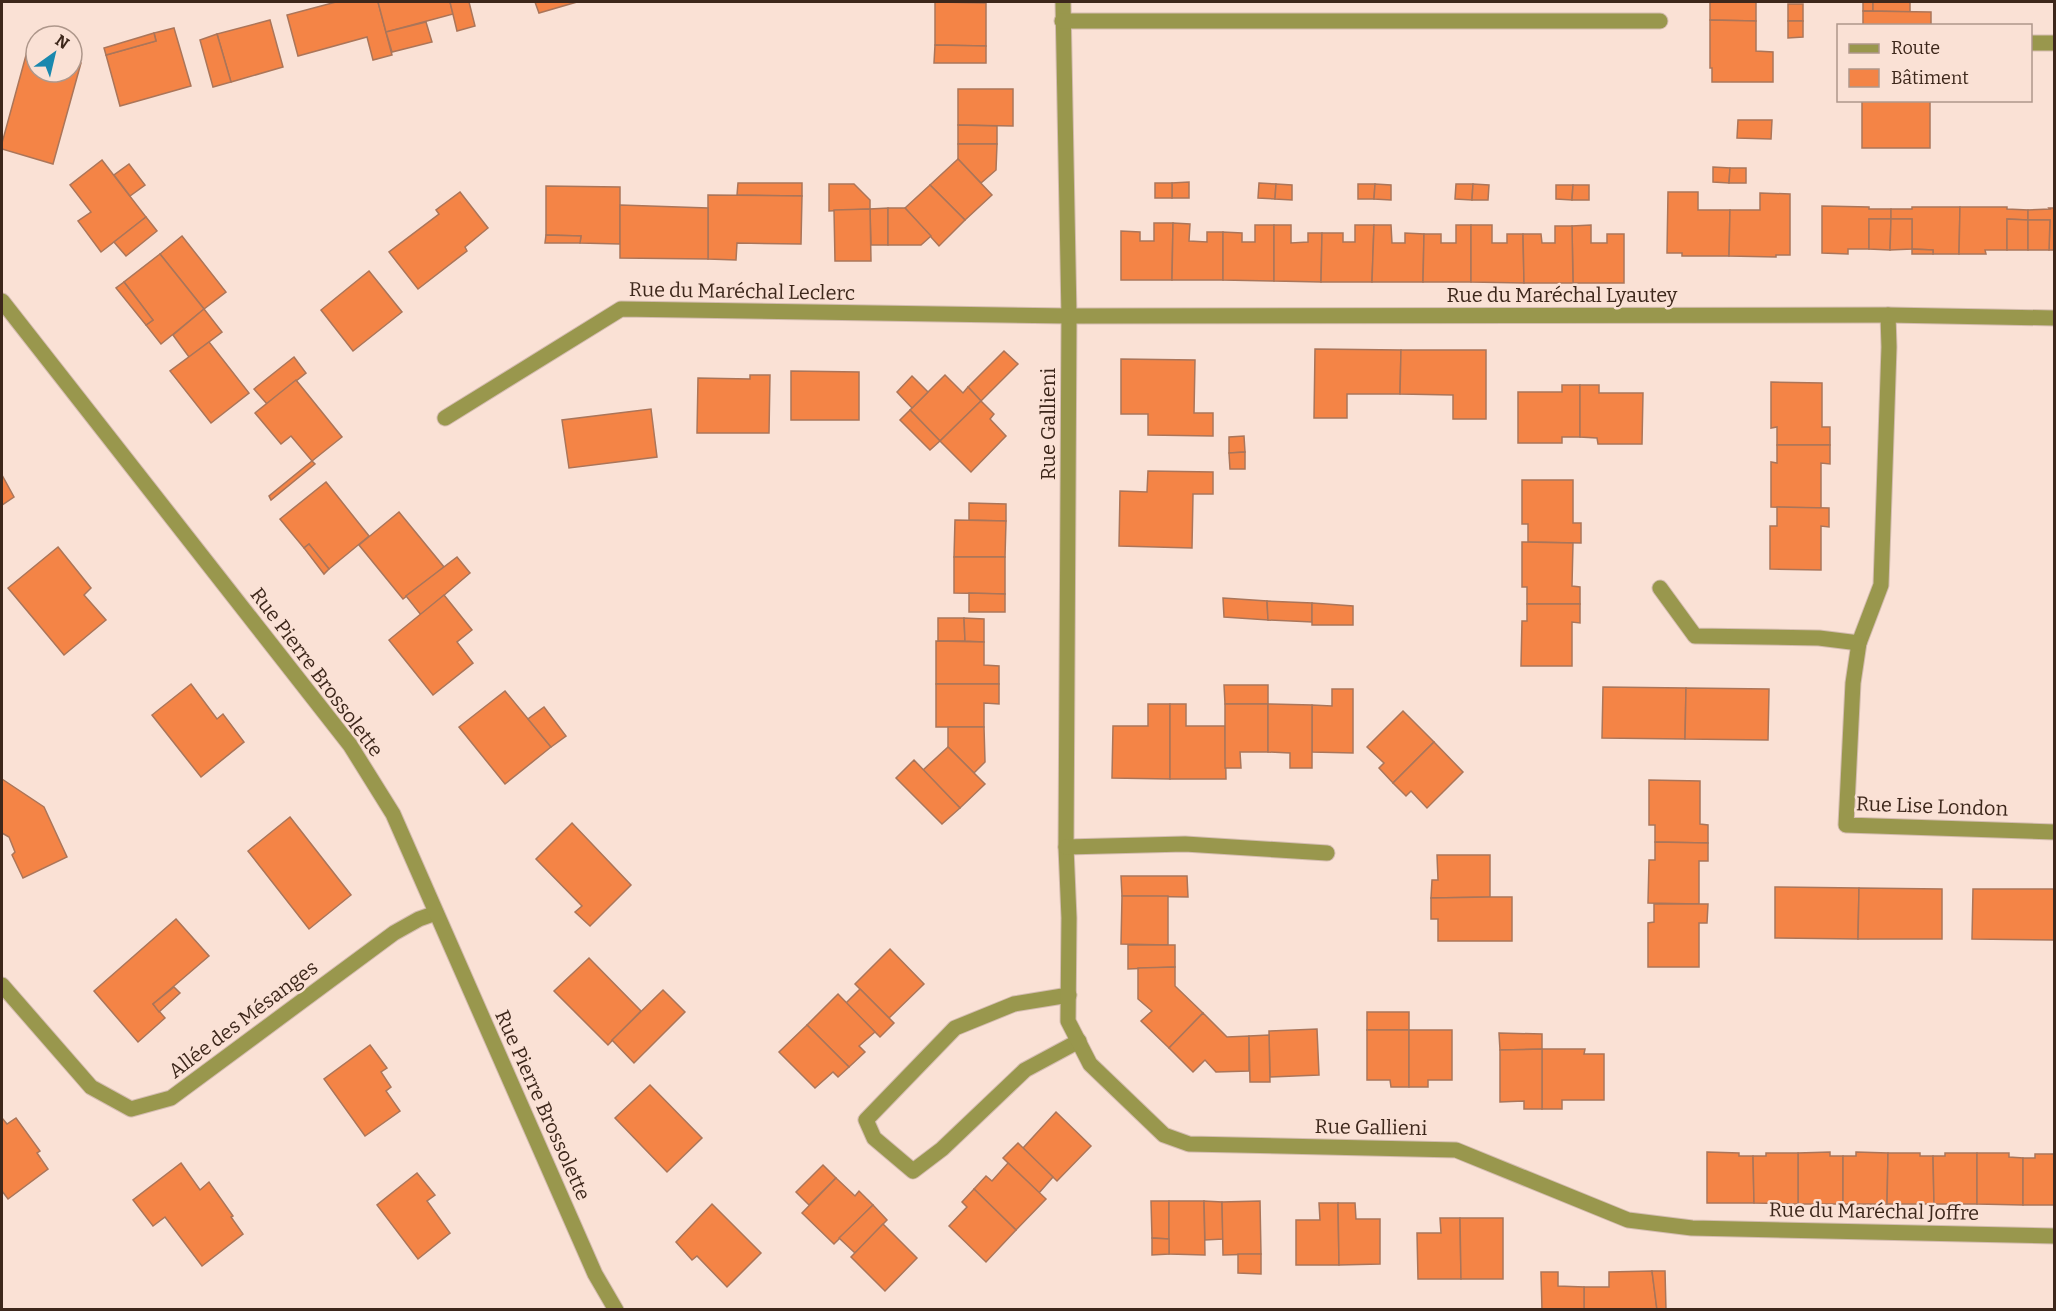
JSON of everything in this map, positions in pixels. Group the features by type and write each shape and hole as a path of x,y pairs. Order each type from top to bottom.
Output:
{"street":[{"name":"Rue Gallieni","path":"1063,2 1069,316 1066,847 1069,918 1068,1021 1090,1064 1164,1135 1190,1144 1456,1150 1628,1220 1692,1228"},
{"path":"1062,21 1660,21"},
{"path":"2032,43 2055,43"},
{"name":"Rue Pierre Brossolette","path":"2,301 350,745 393,814 594,1274 616,1310"},
{"name":"Rue du Maréchal Leclerc","path":"445,418 621,309 1069,316"},
{"name":"Rue du Maréchal Lyautey","path":"1069,316 1888,315 2055,318"},
{"name":"Rue Lise London","path":"1888,315 1881,585 1859,643 1853,683 1846,825 2055,832"},
{"path":"1660,588 1695,636 1819,639 1859,643"},
{"path":"1066,847 1185,844 1327,853"},
{"name":"Allée des Mésanges","path":"2,985 91,1087 131,1109 171,1098 394,933 419,919 436,913"},
{"path":"1069,995 1014,1004 955,1028 866,1120 874,1138 912,1171 942,1149 1025,1070 1079,1041"},
{"name":"Rue du Maréchal Joffre","path":"1692,1228 2055,1236"}],"building":[{"path":"336,2 378,2 392,55 373,60 367,37 298,56 287,15"},
{"path":"378,2 450,2 453,14 386,32"},
{"path":"450,2 469,2 475,26 457,31"},
{"path":"535,2 577,2 539,13"},
{"path":"935,2 986,3 986,46 935,45"},
{"path":"1710,2 1756,2 1756,21 1710,20"},
{"path":"1863,2 1873,2 1873,11 1863,11"},
{"path":"1873,2 1910,2 1910,12 1873,11"},
{"path":"1788,4 1803,4 1803,21 1788,21"},
{"path":"1863,11 1931,12 1931,24 1863,24"},
{"path":"270,20 283,67 231,82 217,34"},
{"path":"1710,20 1756,21 1756,51 1773,52 1773,82 1712,82"},
{"path":"1788,21 1803,21 1803,37 1788,38"},
{"path":"426,22 432,42 392,52 386,32"},
{"path":"174,28 191,86 120,106 106,55 156,41 154,33"},
{"path":"154,33 156,41 106,55 104,48"},
{"path":"217,34 231,82 213,87 200,40"},
{"path":"935,45 986,46 986,63 934,63"},
{"path":"24,63 24,84 75,84 53,164 2,149"},
{"path":"958,89 1013,89 1013,126 958,125"},
{"path":"1862,102 1930,102 1930,148 1862,148"},
{"path":"1738,120 1772,120 1771,139 1737,138"},
{"path":"958,125 997,126 997,144 958,144"},
{"path":"958,144 997,144 996,170 981,183 958,159"},
{"path":"958,159 992,195 965,220 930,185"},
{"path":"102,160 146,217 101,252 78,221 91,212 70,185"},
{"path":"129,164 145,185 130,196 114,175"},
{"path":"1713,167 1730,168 1729,183 1713,182"},
{"path":"1730,168 1746,168 1746,183 1729,183"},
{"path":"1189,182 1189,198 1172,198 1172,183"},
{"path":"738,183 802,183 802,196 737,195"},
{"path":"1155,183 1172,183 1172,198 1155,198"},
{"path":"1259,183 1276,184 1275,199 1258,198"},
{"path":"829,184 854,184 870,200 870,209 829,211"},
{"path":"1276,184 1292,185 1292,200 1275,199"},
{"path":"1358,184 1375,184 1374,199 1358,199"},
{"path":"1375,184 1391,185 1391,200 1374,199"},
{"path":"1456,184 1473,184 1472,200 1455,199"},
{"path":"1473,184 1489,185 1488,200 1472,200"},
{"path":"930,185 965,220 939,246 905,208"},
{"path":"1556,185 1573,185 1572,200 1556,199"},
{"path":"1573,185 1589,185 1589,200 1572,200"},
{"path":"546,186 620,187 620,244 580,243 581,236 546,235"},
{"path":"460,192 488,228 465,247 467,251 418,289 389,252 439,214 436,210"},
{"path":"1668,192 1698,192 1698,210 1730,210 1729,256 1682,256 1682,253 1667,253"},
{"path":"1760,193 1790,194 1790,255 1729,256 1730,210 1760,210"},
{"path":"708,195 802,196 801,244 737,243 736,260 708,259"},
{"path":"620,205 708,208 708,259 620,258"},
{"path":"1822,206 1891,209 1891,219 1869,219 1869,249 1848,249 1848,254 1822,253"},
{"path":"1912,207 1960,207 1959,254 1933,254 1933,250 1912,249 1912,219 1891,219 1891,209 1912,209"},
{"path":"1960,207 2007,207 2007,209 2028,210 2028,220 2007,219 2007,250 1985,250 1986,254 1959,254"},
{"path":"888,208 888,245 871,245 870,209"},
{"path":"888,208 905,208 931,236 921,245 888,245"},
{"path":"2054,208 2054,250 2049,250 2050,220 2028,220 2028,210"},
{"path":"870,209 871,261 835,261 834,210"},
{"path":"146,217 157,231 126,256 114,242"},
{"path":"1869,219 1891,219 1890,250 1869,249"},
{"path":"1891,219 1912,219 1912,249 1890,250"},
{"path":"2007,219 2028,220 2028,250 2007,250"},
{"path":"2028,220 2050,220 2049,250 2028,250"},
{"path":"1154,223 1173,223 1172,280 1121,280 1121,231 1140,232 1140,241 1154,241"},
{"path":"1173,223 1190,224 1189,241 1207,242 1207,232 1223,232 1223,280 1172,280"},
{"path":"1255,225 1274,225 1274,281 1223,280 1223,232 1242,233 1242,242 1255,242"},
{"path":"1274,225 1291,225 1291,243 1308,242 1308,233 1322,233 1321,282 1274,281"},
{"path":"1355,225 1374,225 1372,282 1321,282 1322,233 1343,233 1343,242 1355,242"},
{"path":"1374,225 1391,225 1392,243 1405,243 1405,233 1424,234 1423,282 1372,282"},
{"path":"1456,225 1471,225 1471,282 1423,282 1424,234 1441,234 1441,243 1456,243"},
{"path":"1471,225 1492,225 1492,243 1507,243 1507,234 1523,234 1524,283 1471,282"},
{"path":"1591,225 1591,243 1607,243 1607,234 1624,234 1624,283 1573,283 1572,226"},
{"path":"1555,226 1572,226 1573,283 1524,283 1523,234 1541,234 1542,243 1555,243"},
{"path":"546,235 581,236 580,243 545,243"},
{"path":"182,236 226,292 204,309 160,254"},
{"path":"1912,249 1933,250 1933,254 1912,254"},
{"path":"160,254 204,309 161,344 146,325 153,320 124,282"},
{"path":"369,271 402,312 353,351 321,310"},
{"path":"124,282 153,320 146,325 116,288"},
{"path":"204,309 222,332 189,357 173,335"},
{"path":"209,342 249,393 211,423 170,371"},
{"path":"1315,349 1401,350 1400,394 1347,394 1347,418 1314,418"},
{"path":"1401,350 1486,350 1486,419 1453,419 1453,395 1400,394"},
{"path":"1004,351 1018,364 981,401 968,387"},
{"path":"294,357 306,373 267,404 254,389"},
{"path":"1121,359 1195,360 1194,413 1213,413 1213,436 1148,435 1148,414 1121,414"},
{"path":"791,371 859,372 859,420 791,420"},
{"path":"750,375 770,375 769,433 697,433 698,378 750,379"},
{"path":"945,375 963,393 968,387 981,401 940,441 910,410"},
{"path":"912,376 928,392 912,408 897,392"},
{"path":"296,380 342,437 312,461 291,436 281,444 255,413"},
{"path":"1771,382 1822,383 1822,427 1830,427 1830,445 1777,445 1777,427 1771,428"},
{"path":"1562,385 1580,385 1580,437 1562,437 1562,443 1518,443 1518,392 1562,392"},
{"path":"1580,385 1599,385 1599,393 1643,393 1642,444 1598,444 1597,438 1580,437"},
{"path":"981,401 994,414 990,419 1006,436 971,472 940,441"},
{"path":"651,409 657,457 569,468 562,420"},
{"path":"910,410 940,441 930,450 900,420"},
{"path":"1244,436 1245,452 1229,453 1229,437"},
{"path":"1777,445 1830,445 1830,464 1821,463 1821,508 1771,507 1771,462 1777,463"},
{"path":"1245,452 1245,469 1230,469 1229,453"},
{"path":"312,461 315,464 271,500 269,496"},
{"path":"1148,471 1213,472 1213,494 1193,494 1192,548 1119,546 1120,491 1147,492"},
{"path":"2,475 14,497 2,505"},
{"path":"1522,480 1573,480 1573,523 1581,523 1581,543 1528,542 1528,524 1522,524"},
{"path":"326,482 369,536 329,569 309,544 304,548 280,519"},
{"path":"969,503 1006,504 1006,521 969,520"},
{"path":"1777,507 1829,508 1829,527 1821,526 1821,570 1770,569 1770,526 1777,526"},
{"path":"399,512 444,567 403,599 359,545"},
{"path":"955,520 1006,521 1005,557 954,557"},
{"path":"1522,542 1573,543 1572,586 1580,587 1580,604 1527,604 1527,587 1522,587"},
{"path":"309,544 329,569 324,574 304,548"},
{"path":"58,547 91,588 84,595 106,620 64,655 8,588"},
{"path":"457,557 470,573 421,615 406,596"},
{"path":"954,557 1005,557 1005,594 954,593"},
{"path":"969,593 1005,594 1005,612 969,612"},
{"path":"444,595 472,630 457,642 473,663 433,695 389,640"},
{"path":"1223,598 1267,601 1268,620 1224,617"},
{"path":"1267,601 1312,603 1312,622 1268,620"},
{"path":"1312,603 1353,606 1353,625 1312,625"},
{"path":"1527,604 1580,604 1580,623 1572,622 1572,666 1521,666 1522,621 1527,621"},
{"path":"938,618 964,618 965,641 938,641"},
{"path":"964,618 984,619 984,642 965,641"},
{"path":"936,641 984,642 984,665 999,666 999,684 936,684"},
{"path":"191,684 217,719 223,714 244,742 201,777 152,715"},
{"path":"936,684 999,684 999,704 984,703 984,727 936,727"},
{"path":"1224,685 1268,685 1268,704 1225,704"},
{"path":"1603,687 1686,688 1685,739 1602,738"},
{"path":"1686,688 1769,689 1768,740 1685,739"},
{"path":"1332,689 1353,689 1353,753 1312,752 1312,705 1332,706"},
{"path":"505,691 551,747 505,784 459,727"},
{"path":"1148,704 1170,704 1170,779 1112,778 1113,726 1148,726"},
{"path":"1170,704 1186,704 1186,726 1225,726 1226,779 1170,779"},
{"path":"1225,704 1268,704 1268,752 1240,752 1241,768 1225,768"},
{"path":"1268,704 1312,705 1312,768 1290,768 1290,753 1268,752"},
{"path":"544,707 566,736 551,747 528,719"},
{"path":"1403,711 1434,742 1393,783 1379,768 1384,763 1367,747"},
{"path":"948,727 984,727 985,762 974,773 948,747"},
{"path":"1434,742 1463,772 1427,808 1411,791 1406,796 1393,783"},
{"path":"948,747 985,784 960,808 923,770"},
{"path":"914,760 960,808 942,824 896,778"},
{"path":"2,779 44,807 67,857 23,878 12,855 15,852 9,837 2,833"},
{"path":"1649,780 1700,781 1700,824 1708,825 1708,843 1655,842 1655,825 1649,825"},
{"path":"290,817 351,895 309,929 248,851"},
{"path":"572,823 631,885 590,926 575,912 582,906 536,859"},
{"path":"1655,842 1708,843 1708,861 1699,861 1699,904 1648,903 1649,860 1655,860"},
{"path":"1437,855 1490,855 1490,897 1431,898 1432,880 1438,880"},
{"path":"1121,876 1187,876 1188,897 1122,896"},
{"path":"1775,887 1859,888 1858,939 1775,938"},
{"path":"1859,888 1942,889 1942,939 1858,939"},
{"path":"1973,889 2054,889 2054,940 1972,939"},
{"path":"1122,896 1168,896 1168,945 1121,944"},
{"path":"1512,897 1512,941 1438,941 1438,919 1431,919 1431,898"},
{"path":"1654,904 1708,904 1707,923 1699,923 1699,967 1648,967 1648,923 1654,922"},
{"path":"176,919 209,956 153,1004 165,1018 138,1042 94,991"},
{"path":"1128,945 1175,945 1175,967 1128,969"},
{"path":"890,949 924,984 889,1018 855,984"},
{"path":"589,958 641,1011 608,1045 554,991"},
{"path":"1175,967 1175,986 1203,1013 1169,1048 1141,1021 1152,1011 1138,999 1138,968"},
{"path":"174,987 180,993 159,1012 153,1004"},
{"path":"860,989 894,1023 880,1037 846,1003"},
{"path":"663,990 685,1012 634,1063 612,1040"},
{"path":"838,994 875,1032 859,1046 865,1052 849,1067 807,1025"},
{"path":"1367,1012 1409,1012 1409,1030 1367,1030"},
{"path":"1203,1013 1227,1037 1249,1036 1249,1071 1216,1072 1205,1060 1193,1072 1169,1048"},
{"path":"807,1025 849,1067 838,1077 833,1072 815,1088 779,1052"},
{"path":"1317,1029 1319,1075 1270,1077 1269,1031"},
{"path":"1367,1030 1409,1030 1409,1087 1391,1087 1390,1080 1367,1080"},
{"path":"1409,1030 1452,1030 1452,1080 1428,1080 1428,1087 1409,1087"},
{"path":"1499,1033 1542,1034 1542,1049 1500,1050"},
{"path":"1269,1035 1270,1082 1250,1082 1249,1036"},
{"path":"370,1045 387,1068 381,1072 391,1087 386,1091 400,1111 365,1136 324,1079"},
{"path":"1542,1049 1585,1049 1584,1054 1604,1054 1604,1100 1562,1100 1562,1109 1542,1109"},
{"path":"1542,1049 1542,1109 1524,1109 1524,1101 1500,1102 1500,1050"},
{"path":"650,1085 702,1138 667,1172 615,1118"},
{"path":"1056,1112 1091,1146 1057,1181 1023,1148"},
{"path":"2,1118 7,1124 16,1118 40,1151 37,1153 48,1169 8,1199 2,1191"},
{"path":"1018,1143 1053,1177 1039,1193 1003,1158"},
{"path":"1707,1152 1753,1156 1754,1203 1707,1203"},
{"path":"1830,1152 1830,1156 1843,1156 1843,1204 1798,1204 1798,1153"},
{"path":"1856,1152 1888,1153 1887,1204 1843,1204 1843,1156 1856,1156"},
{"path":"1766,1153 1798,1153 1798,1204 1754,1203 1753,1156 1766,1156"},
{"path":"1888,1153 1920,1153 1920,1156 1933,1156 1934,1204 1887,1204"},
{"path":"1945,1153 1977,1153 1977,1204 1934,1204 1933,1156 1945,1156"},
{"path":"1977,1153 2009,1153 2009,1157 2023,1158 2023,1205 1977,1204"},
{"path":"2035,1154 2054,1154 2054,1205 2023,1205 2023,1158 2035,1158"},
{"path":"181,1163 200,1190 209,1182 243,1234 202,1266 165,1217 153,1226 133,1200"},
{"path":"1008,1163 1046,1199 1016,1230 974,1189 986,1176 992,1181"},
{"path":"823,1165 836,1178 809,1205 796,1192"},
{"path":"417,1173 435,1195 427,1201 450,1233 418,1259 377,1205"},
{"path":"836,1178 855,1196 859,1191 873,1205 834,1244 802,1213"},
{"path":"974,1189 1016,1230 986,1262 949,1226 967,1207 962,1202"},
{"path":"1151,1201 1169,1201 1169,1239 1152,1238"},
{"path":"1169,1201 1204,1201 1205,1255 1169,1254"},
{"path":"1204,1201 1222,1202 1223,1239 1205,1240"},
{"path":"1260,1201 1261,1254 1223,1255 1222,1202"},
{"path":"1319,1203 1338,1203 1339,1265 1296,1265 1296,1220 1320,1220"},
{"path":"1338,1203 1355,1203 1356,1219 1380,1219 1380,1264 1339,1265"},
{"path":"712,1204 761,1253 727,1287 697,1256 692,1260 676,1242"},
{"path":"873,1205 887,1220 855,1253 839,1238"},
{"path":"1440,1218 1460,1218 1461,1279 1418,1279 1417,1233 1441,1233"},
{"path":"1460,1218 1503,1218 1503,1279 1461,1279"},
{"path":"883,1224 917,1258 885,1291 851,1257"},
{"path":"1152,1238 1169,1239 1169,1254 1152,1255"},
{"path":"1238,1254 1261,1254 1261,1274 1238,1273"},
{"path":"1652,1271 1657,1310 1584,1310 1584,1287 1609,1287 1609,1272"},
{"path":"1652,1271 1665,1271 1666,1310 1657,1310"},
{"path":"1541,1272 1558,1272 1558,1286 1584,1287 1584,1310 1542,1310"}]}
